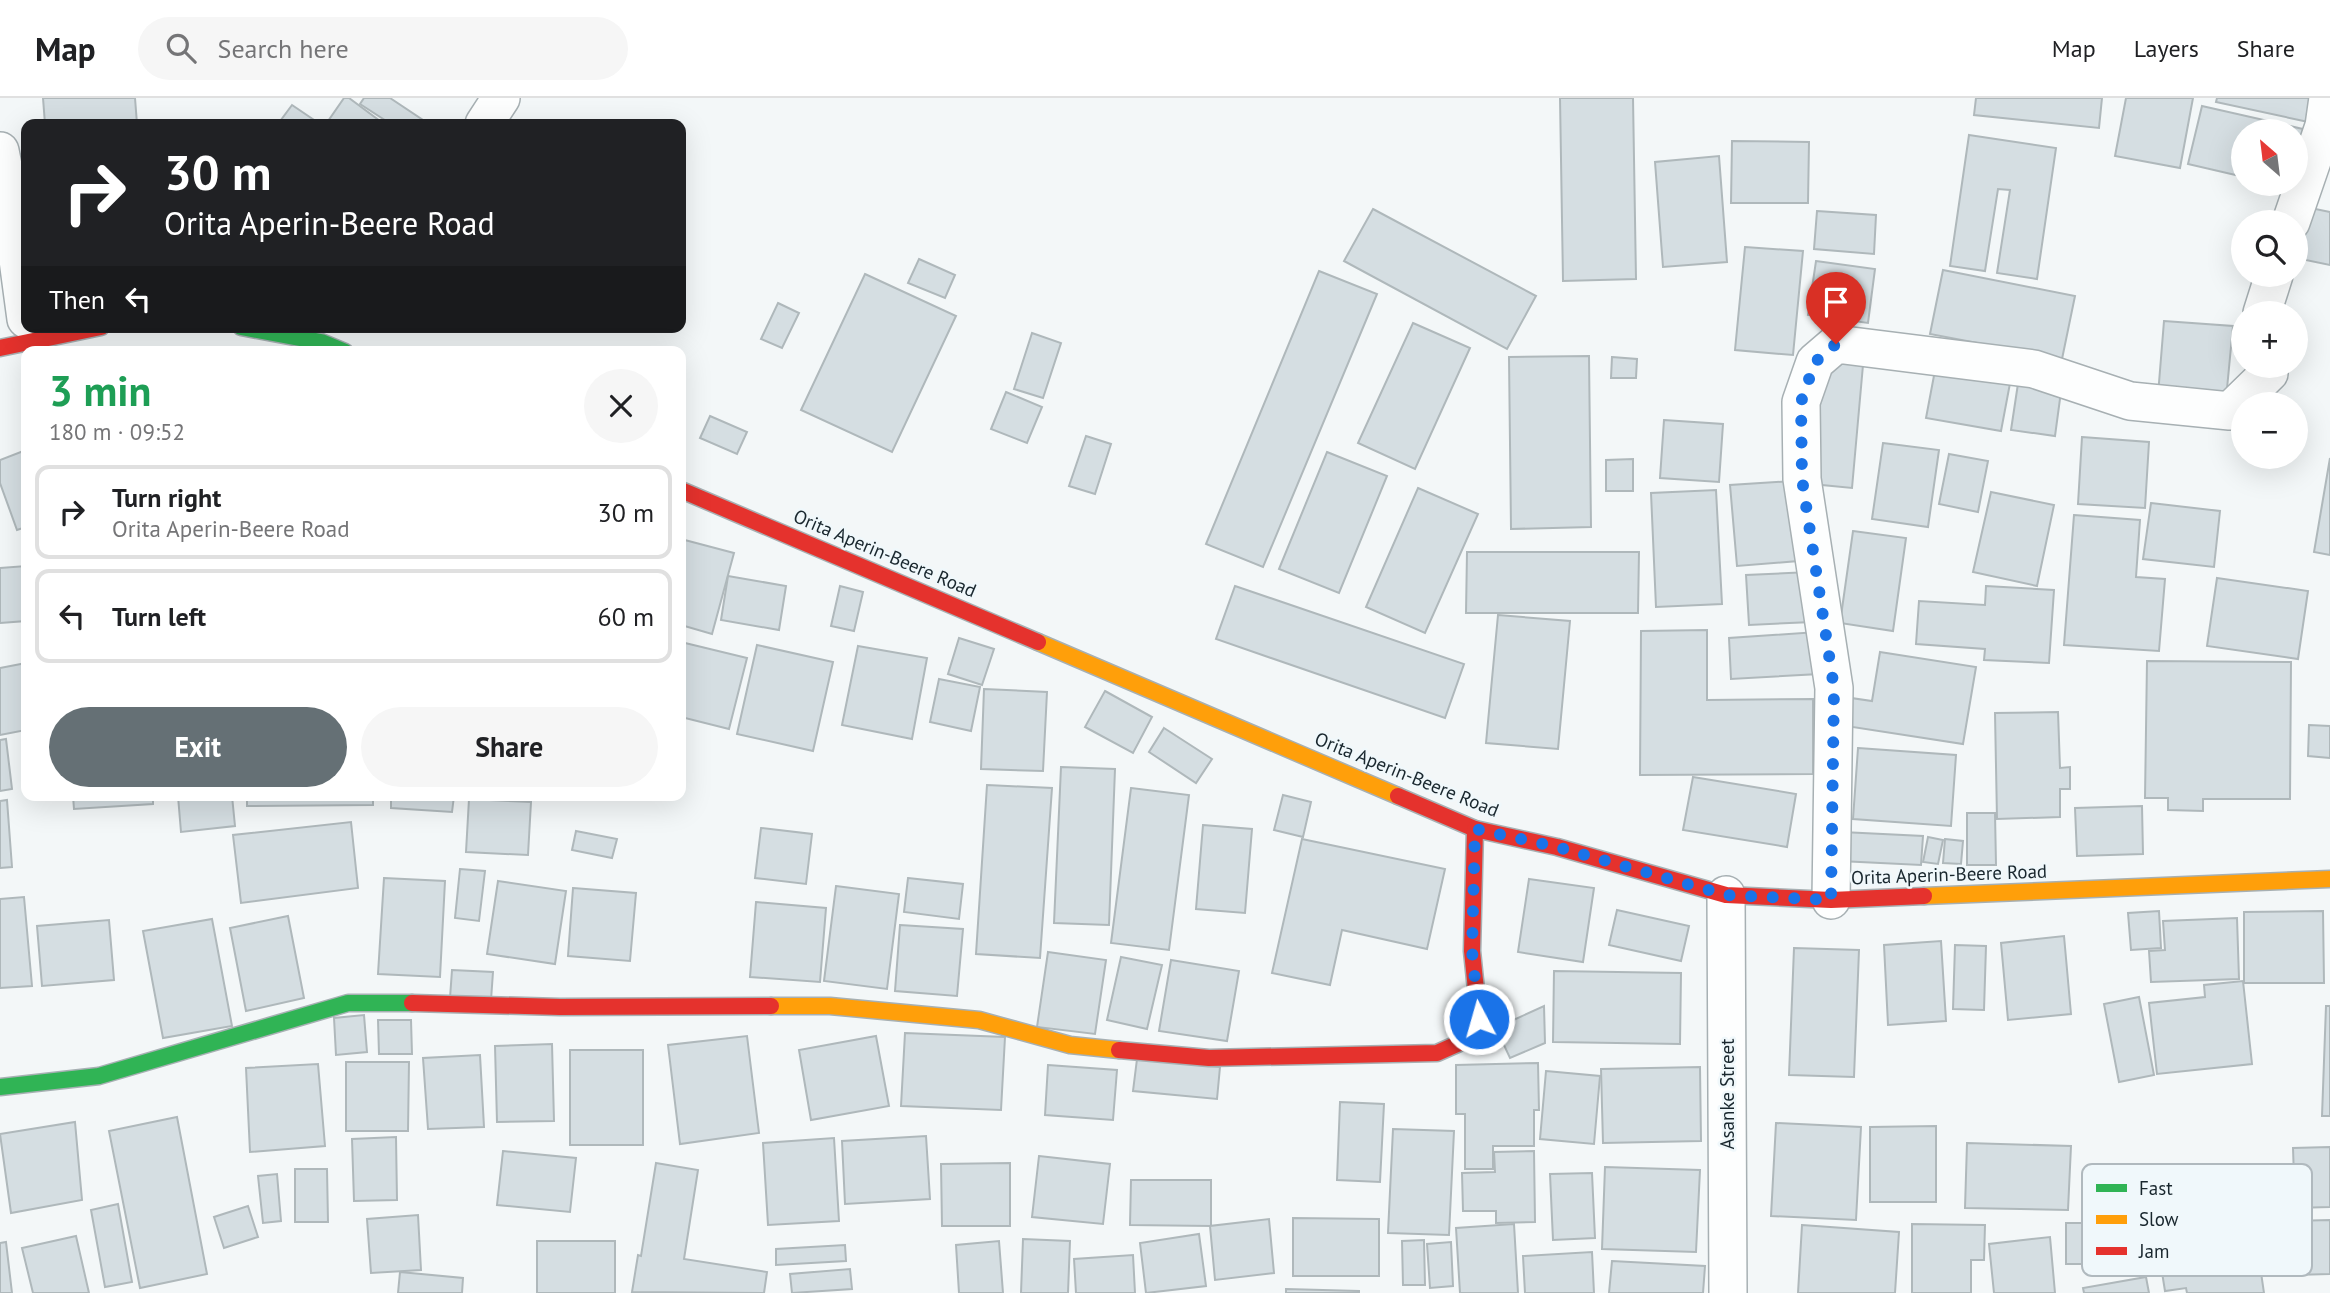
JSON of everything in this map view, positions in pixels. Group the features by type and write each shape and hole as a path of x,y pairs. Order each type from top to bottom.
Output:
{"main road":[{"path":"283,333 333,340"},
{"name":"Orita Aperin-Beere Road","path":"686,492 1475,829 1557,847 1726,895 1831,900 2330,879"},
{"path":"0,1087 99,1076 348,1003 374,1002 560,1007 830,1006 979,1020 1070,1045 1209,1058 1437,1053 1464,1041 1479,1019 1472,951 1475,829"}],"street":[{"path":"487,119 501,98"},
{"path":"2295,210 2324,126 2328,98"},
{"path":"0,151 10,200 21,334"},
{"path":"1831,900 1834,688 1802,479 1801,402 1815,362 1836,344 2034,369 2130,401 2230,411 2264,378"},
{"name":"Asanke Street","path":"1726,895 1728,1293"}],"building":[{"path":"43,98 135,98 137,119 45,119"},
{"path":"344,98 349,98 377,119 329,119"},
{"path":"364,98 390,98 422,119 383,119 360,104"},
{"path":"1560,98 1633,98 1636,279 1563,281"},
{"path":"1976,98 2102,98 2099,128 1974,115"},
{"path":"2126,98 2193,98 2180,168 2115,156"},
{"path":"2217,98 2318,98 2313,123 2308,122 2308,119 2295,119 2216,102"},
{"path":"292,105 313,119 282,119"},
{"path":"2202,106 2259,119 2231,119 2231,174 2188,164"},
{"path":"1969,135 2056,148 2037,279 1997,273 2010,190 1998,189 1985,271 1950,266"},
{"path":"1732,141 1809,142 1808,203 1731,203"},
{"path":"1719,156 1727,262 1663,267 1655,162"},
{"path":"2301,206 2330,212 2330,265 2308,260 2308,210 2300,210"},
{"path":"1373,209 1536,296 1507,349 1344,261"},
{"path":"1817,211 1876,215 1874,254 1814,249"},
{"path":"1745,247 1803,251 1793,355 1735,350"},
{"path":"919,259 955,275 945,298 908,283"},
{"path":"1816,261 1875,269 1868,323 1808,315"},
{"path":"1943,270 2075,296 2062,359 1930,334"},
{"path":"1319,271 1377,294 1263,567 1206,544"},
{"path":"865,274 956,316 892,452 801,410"},
{"path":"778,303 799,313 782,348 761,339"},
{"path":"2164,321 2231,326 2226,399 2158,395"},
{"path":"1413,323 1470,348 1415,469 1358,443"},
{"path":"1032,333 1061,343 1043,398 1014,389"},
{"path":"1589,356 1591,527 1511,529 1509,357"},
{"path":"1612,357 1637,359 1636,378 1611,378"},
{"path":"1822,362 1863,365 1852,488 1812,484"},
{"path":"1936,365 2011,378 2001,431 1926,418"},
{"path":"2019,377 2062,384 2055,436 2011,430"},
{"path":"1006,392 1042,407 1027,443 991,429"},
{"path":"710,416 747,432 737,454 700,438"},
{"path":"1664,420 1723,424 1719,482 1660,478"},
{"path":"1086,436 1111,444 1095,494 1069,486"},
{"path":"2082,437 2149,442 2145,508 2078,504"},
{"path":"1883,443 1939,450 1928,527 1872,519"},
{"path":"21,452 21,529 17,530 0,483 0,460"},
{"path":"1327,452 1387,476 1339,593 1279,569"},
{"path":"1949,454 1988,461 1978,512 1939,504"},
{"path":"2330,458 2330,555 2314,552"},
{"path":"1633,459 1633,491 1606,491 1606,460"},
{"path":"1792,481 1798,561 1737,566 1730,485"},
{"path":"1418,488 1478,514 1425,633 1366,607"},
{"path":"1716,490 1722,604 1656,607 1651,493"},
{"path":"1991,492 2054,505 2037,586 1973,572"},
{"path":"2151,503 2220,511 2214,567 2143,559"},
{"path":"2074,515 2140,520 2136,577 2165,579 2159,651 2064,645"},
{"path":"1853,531 1906,538 1893,631 1840,623"},
{"path":"686,540 734,553 712,634 686,626"},
{"path":"1467,552 1639,552 1638,613 1466,613"},
{"path":"21,566 21,621 0,623 0,568"},
{"path":"1809,572 1812,622 1749,625 1746,575"},
{"path":"728,576 786,586 779,630 721,620"},
{"path":"2217,578 2308,591 2298,659 2207,646"},
{"path":"840,586 863,592 854,631 831,626"},
{"path":"1235,586 1464,664 1445,718 1216,639"},
{"path":"1986,586 2054,590 2049,663 1984,660 1985,649 1916,644 1919,601 1985,605"},
{"path":"1498,615 1570,621 1558,749 1486,743"},
{"path":"1707,630 1707,700 1813,699 1813,774 1640,775 1641,631"},
{"path":"1817,632 1819,674 1731,679 1729,638"},
{"path":"959,638 994,649 982,685 948,674"},
{"path":"686,643 747,658 729,729 686,718"},
{"path":"757,645 833,662 813,751 737,734"},
{"path":"858,646 927,658 912,739 842,725"},
{"path":"1880,652 1976,667 1963,744 1846,726 1851,698 1872,701"},
{"path":"2147,661 2291,662 2290,799 2203,799 2203,811 2168,810 2168,798 2145,798"},
{"path":"21,664 21,731 0,735 0,668"},
{"path":"939,679 980,687 971,731 930,722"},
{"path":"984,689 1047,692 1043,771 981,769"},
{"path":"1105,691 1152,717 1133,753 1085,727"},
{"path":"2058,712 2060,768 2070,767 2070,789 2060,789 2060,817 1997,819 1995,713"},
{"path":"2309,725 2330,726 2330,758 2308,756"},
{"path":"1164,728 1212,759 1196,783 1149,752"},
{"path":"6,739 12,789 0,791 0,740"},
{"path":"1858,748 1956,755 1951,826 1853,819"},
{"path":"1061,767 1115,769 1109,925 1054,923"},
{"path":"1693,777 1796,794 1787,847 1683,830"},
{"path":"987,785 1052,788 1040,958 976,954"},
{"path":"1131,788 1189,795 1169,950 1111,943"},
{"path":"1283,795 1311,802 1303,837 1274,830"},
{"path":"7,800 12,867 0,868 0,801"},
{"path":"73,801 153,801 153,804 74,809"},
{"path":"178,801 232,801 235,826 181,832"},
{"path":"247,801 373,801 373,805 247,806"},
{"path":"391,801 453,801 452,812 391,808"},
{"path":"469,801 531,802 528,855 466,852"},
{"path":"2142,806 2143,854 2077,856 2075,808"},
{"path":"1967,813 1995,813 1996,865 1967,865"},
{"path":"351,822 358,888 241,903 233,835"},
{"path":"1203,825 1252,829 1245,913 1196,909"},
{"path":"761,828 812,834 806,884 755,878"},
{"path":"576,831 617,839 612,858 572,850"},
{"path":"1842,832 1923,836 1921,865 1840,861"},
{"path":"1928,837 1943,840 1938,864 1923,862"},
{"path":"1302,839 1445,869 1427,949 1342,930 1330,985 1272,973"},
{"path":"1945,839 1963,841 1961,864 1943,863"},
{"path":"460,869 485,871 479,921 455,918"},
{"path":"384,878 445,881 440,977 378,974"},
{"path":"908,878 963,884 959,919 904,912"},
{"path":"1529,879 1594,888 1583,962 1518,952"},
{"path":"498,881 566,891 555,964 487,954"},
{"path":"836,886 899,894 887,989 824,981"},
{"path":"573,888 636,893 630,961 568,956"},
{"path":"24,897 32,986 0,988 0,899"},
{"path":"756,902 826,908 820,982 750,977"},
{"path":"1617,910 1689,926 1681,961 1609,945"},
{"path":"2159,911 2161,948 2131,950 2128,913"},
{"path":"2323,911 2324,983 2244,983 2244,912"},
{"path":"288,916 304,998 246,1011 230,928"},
{"path":"2237,918 2239,979 2151,982 2149,951 2165,950 2163,921"},
{"path":"212,919 232,1026 163,1038 143,931"},
{"path":"109,920 114,980 42,986 37,926"},
{"path":"900,925 963,929 957,996 895,991"},
{"path":"2064,936 2071,1014 2008,1020 2001,943"},
{"path":"1941,941 1946,1021 1888,1025 1884,945"},
{"path":"1955,945 1986,946 1984,1010 1953,1009"},
{"path":"1794,948 1859,950 1854,1077 1789,1075"},
{"path":"1048,952 1106,960 1095,1034 1037,1027"},
{"path":"1121,957 1162,965 1147,1029 1107,1020"},
{"path":"1171,960 1239,971 1227,1041 1159,1031"},
{"path":"452,970 493,972 491,1000 450,998"},
{"path":"1554,971 1681,973 1680,1044 1553,1042"},
{"path":"2243,981 2252,1064 2157,1074 2149,1003 2205,997 2204,985"},
{"path":"2139,997 2154,1075 2119,1082 2104,1004"},
{"path":"1544,1006 1545,1043 1510,1058 1496,1028"},
{"path":"2326,1006 2330,1006 2330,1116 2322,1116"},
{"path":"364,1015 367,1052 336,1055 334,1018"},
{"path":"378,1020 411,1020 412,1054 379,1054"},
{"path":"905,1033 1005,1037 1001,1110 901,1106"},
{"path":"747,1036 759,1133 680,1144 668,1045"},
{"path":"876,1036 889,1106 811,1120 799,1050"},
{"path":"552,1044 554,1121 497,1122 495,1046"},
{"path":"570,1050 643,1050 643,1145 570,1145"},
{"path":"480,1055 484,1127 428,1129 423,1058"},
{"path":"1137,1059 1220,1067 1217,1099 1133,1091"},
{"path":"346,1062 409,1062 408,1131 346,1131"},
{"path":"1538,1063 1539,1110 1534,1110 1534,1146 1493,1146 1493,1169 1465,1169 1465,1114 1456,1114 1456,1065"},
{"path":"318,1064 325,1146 250,1152 246,1068"},
{"path":"1048,1065 1117,1070 1113,1120 1045,1115"},
{"path":"1700,1067 1701,1141 1603,1143 1601,1069"},
{"path":"1546,1071 1600,1076 1594,1144 1540,1139"},
{"path":"1340,1102 1384,1104 1380,1182 1337,1180"},
{"path":"177,1117 207,1274 140,1288 109,1131"},
{"path":"75,1122 82,1200 11,1213 0,1134"},
{"path":"1776,1123 1861,1127 1856,1220 1771,1216"},
{"path":"1936,1126 1936,1202 1870,1202 1870,1127"},
{"path":"1393,1129 1454,1131 1449,1235 1388,1233"},
{"path":"926,1136 930,1199 845,1204 842,1141"},
{"path":"396,1137 397,1200 354,1201 352,1139"},
{"path":"834,1138 839,1221 768,1225 763,1143"},
{"path":"1967,1143 2071,1146 2068,1210 1965,1208"},
{"path":"2330,1147 2330,1207 2312,1208 2312,1164 2294,1164 2293,1148"},
{"path":"503,1151 576,1158 570,1212 497,1205"},
{"path":"1534,1151 1535,1222 1496,1223 1496,1211 1463,1211 1462,1173 1495,1172 1494,1152"},
{"path":"1039,1156 1110,1164 1103,1224 1032,1217"},
{"path":"656,1163 698,1170 684,1259 767,1272 764,1293 632,1292 638,1255 641,1256"},
{"path":"1010,1163 1010,1226 942,1226 941,1164"},
{"path":"1605,1167 1700,1170 1696,1252 1602,1249"},
{"path":"295,1169 327,1169 328,1222 295,1222"},
{"path":"1592,1173 1595,1238 1553,1240 1550,1174"},
{"path":"277,1174 281,1221 263,1223 258,1176"},
{"path":"1131,1180 1211,1180 1211,1226 1130,1225"},
{"path":"118,1204 132,1282 105,1287 91,1210"},
{"path":"248,1206 258,1237 224,1248 214,1217"},
{"path":"418,1215 421,1270 371,1273 367,1219"},
{"path":"1293,1218 1379,1219 1379,1276 1293,1276"},
{"path":"1269,1219 1274,1273 1215,1280 1210,1226"},
{"path":"2312,1220 2330,1220 2330,1274 2312,1274"},
{"path":"2066,1223 2082,1223 2082,1264 2066,1264"},
{"path":"1514,1224 1518,1293 1460,1293 1456,1228"},
{"path":"1912,1224 1985,1225 1984,1260 1971,1260 1971,1293 1912,1293"},
{"path":"1802,1225 1899,1232 1895,1293 1798,1293"},
{"path":"1199,1234 1206,1286 1146,1293 1140,1243"},
{"path":"76,1236 89,1293 33,1293 22,1248"},
{"path":"2050,1237 2055,1293 1994,1293 1989,1244"},
{"path":"1023,1239 1070,1241 1068,1293 1021,1293"},
{"path":"1424,1240 1425,1285 1403,1285 1402,1241"},
{"path":"537,1241 615,1241 615,1293 537,1293"},
{"path":"999,1241 1003,1293 959,1293 956,1245"},
{"path":"6,1242 12,1293 0,1293 0,1243"},
{"path":"1451,1242 1453,1286 1430,1288 1427,1244"},
{"path":"845,1245 846,1261 776,1265 776,1249"},
{"path":"1592,1252 1594,1293 1525,1293 1523,1256"},
{"path":"1133,1255 1135,1293 1076,1293 1074,1259"},
{"path":"1612,1261 1705,1266 1703,1293 1609,1293"},
{"path":"850,1269 852,1289 792,1293 790,1274"},
{"path":"400,1272 463,1278 462,1293 398,1293"},
{"path":"2163,1276 2262,1276 2264,1293 2187,1293 2186,1288 2165,1291"},
{"path":"2146,1277 2149,1293 2084,1293 2083,1288"},
{"path":"1286,1289 1359,1291 1359,1293 1286,1293"}],"traffic: fast":[{"path":"273,333 331,346"},
{"path":"0,1087 99,1076 348,1003 412,1003"}],"traffic: slow":[{"path":"1038,642 1398,796"},
{"path":"1924,896 2330,879"},
{"path":"771,1006 830,1006 979,1020 1070,1045 1119,1050"}],"traffic: jam":[{"path":"0,348 72,333"},
{"path":"686,492 1038,642"},
{"path":"1398,796 1475,829 1557,847 1726,895 1831,900 1924,896"},
{"path":"1119,1050 1209,1058 1437,1053 1464,1041 1479,1019 1472,951 1475,829"},
{"path":"412,1003 560,1007 771,1006"}],"route":[{"path":"1479,1019 1472,951 1475,829 1557,847 1726,895 1831,900 1834,688 1802,479 1801,402 1815,362 1836,344"}]}
